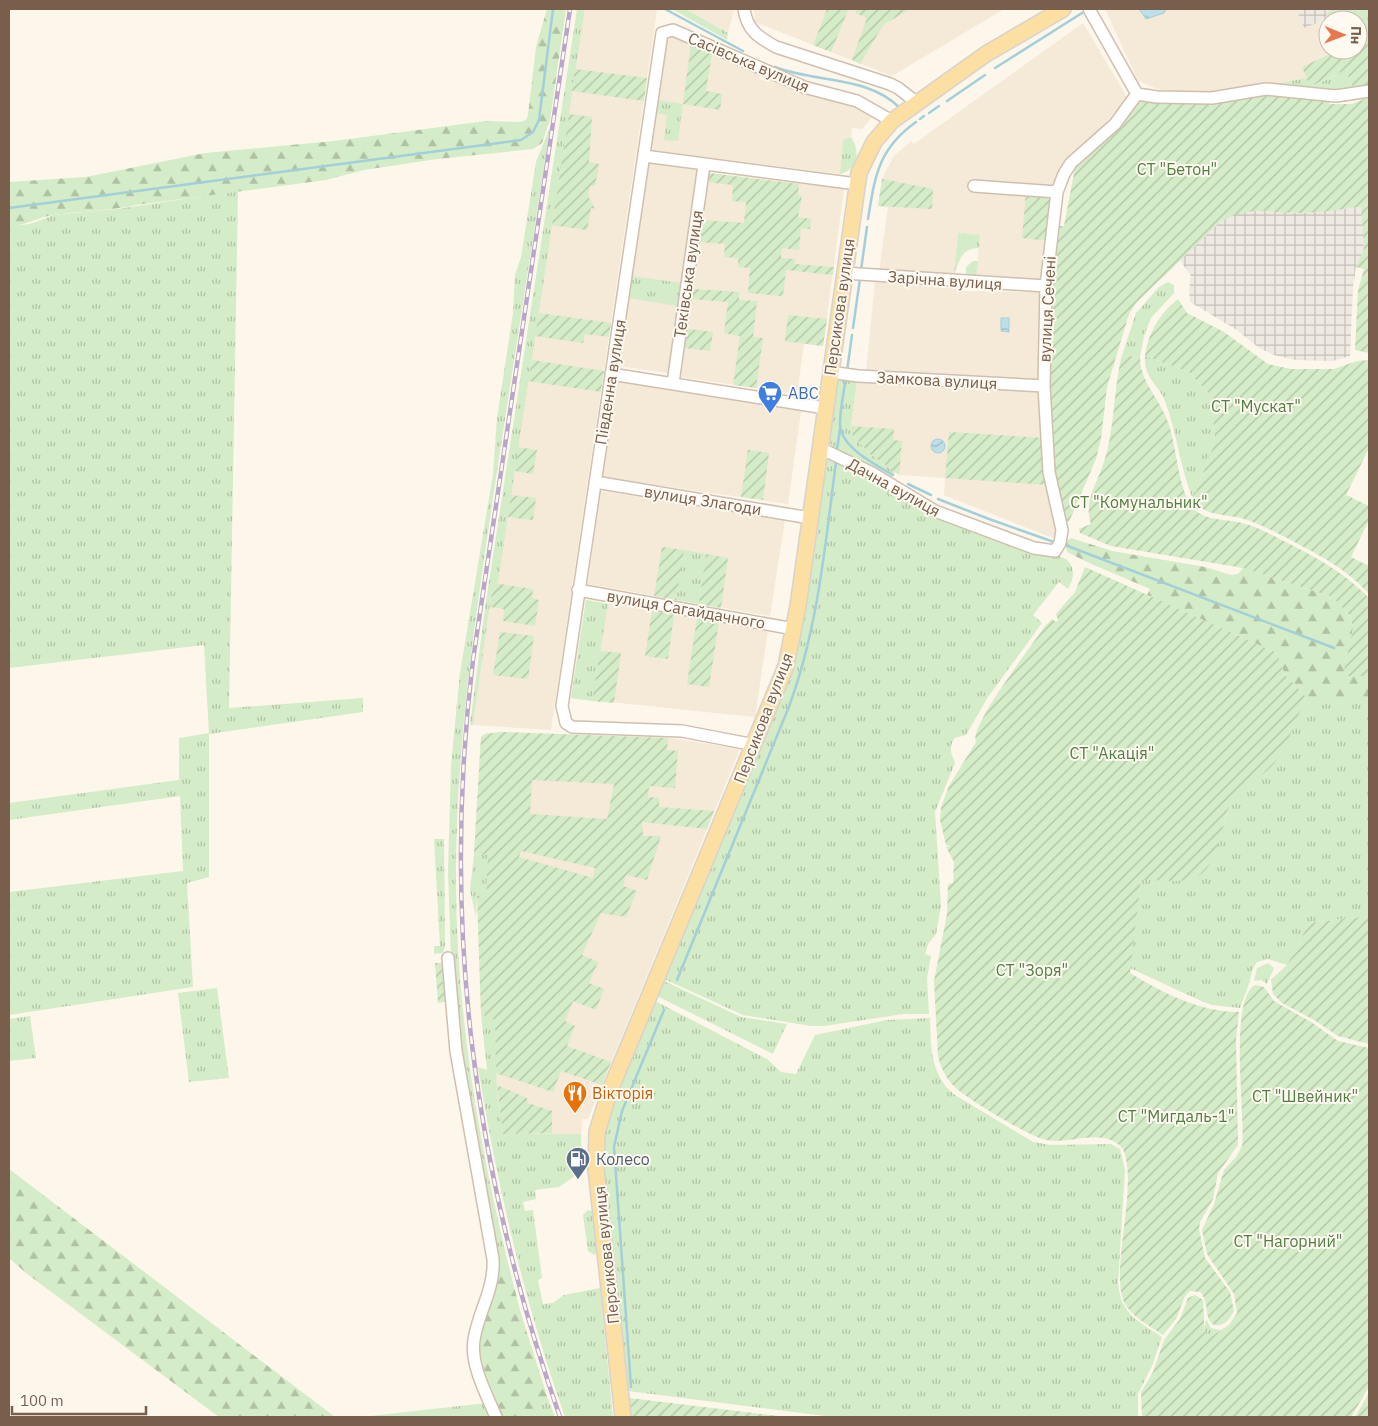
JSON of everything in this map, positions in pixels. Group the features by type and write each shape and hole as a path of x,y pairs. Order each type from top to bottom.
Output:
{"main road":[{"name":"Персикова вулиця","path":"623,1417 596,1169 597,1132 609,1093 783,676 794,628 858,179 871,148 892,120 1003,43 1063,9"}],"street":[{"path":"744,9 749,27 762,39 776,47 890,84 916,102"},
{"path":"1089,9 1137,94 1158,97 1212,98 1266,89 1336,96 1369,91"},
{"name":"Сасівська вулиця","path":"662,33 674,30 804,87 857,101 892,120"},
{"name":"Південна вулиця","path":"662,33 562,696 563,714 566,722 572,727 682,731 754,745"},
{"name":"вулиця Сечені","path":"1054,551 1060,543 1062,530 1049,472 1044,386 1046,286 1057,192 1064,174 1071,163 1115,124 1137,94"},
{"path":"644,156 840,182 858,179"},
{"name":"Теківська вулиця","path":"673,383 704,165"},
{"path":"974,186 1057,192"},
{"name":"Зарічна вулиця","path":"844,272 1046,286"},
{"name":"Замкова вулиця","path":"830,372 858,376 1044,386"},
{"path":"611,374 825,408"},
{"name":"Дачна вулиця","path":"820,448 872,473 935,511 1034,548 1054,551"},
{"name":"вулиця Злагоди","path":"595,482 810,518"},
{"name":"вулиця Сагайдачного","path":"578,590 794,628"},
{"path":"448,958 456,1051 494,1268 492,1286 476,1333 474,1351 478,1372 496,1417"}],"shaded area":[{"path":"585,9 657,10 551,730 473,725 493,583 498,583"},
{"path":"686,9 734,9 728,33"},
{"path":"754,9 1004,9 892,76 755,22"},
{"path":"1105,9 1296,9 1304,28 1318,23 1318,59 1302,67 1306,78 1220,93 1168,93 1138,81"},
{"path":"1296,9 1353,9 1318,10 1318,23 1304,28"},
{"path":"1083,23 1127,97 1103,126 1070,154 1061,166 1053,190 1043,281 976,278 980,235 958,233 954,276 879,272 888,207 878,206 882,179 894,156 911,141 914,144"},
{"path":"671,35 760,74 759,79 769,82 770,78 799,90 843,101 872,117 862,129 852,128 851,137 843,140 840,174 651,150 668,38"},
{"path":"651,163 697,170 668,373 619,366 648,165"},
{"path":"709,173 844,189 823,346 804,344 797,394 681,377"},
{"path":"1361,207 1364,248 1356,267 1353,287 1350,356 1333,361 1295,360 1274,355 1259,348 1237,330 1190,302 1191,276 1180,260 1220,222 1233,214 1245,210 1301,213"},
{"path":"875,282 958,288 958,291 1040,292 1039,382 866,371"},
{"path":"857,381 1041,392 1058,540 944,495 945,478 899,475 870,454 850,432"},
{"path":"617,382 801,411 788,504 603,477"},
{"path":"601,491 785,520 770,616 588,584"},
{"path":"586,600 768,630 755,717 571,698"},
{"path":"500,732 670,738 740,749 588,1119 582,1119 581,1134 503,1134 497,1092 495,1020 481,1014 477,895 487,855 474,854 481,737 485,734"}],"green space":[{"path":"547,9 566,9 550,120 542,143 533,149 437,159 364,170 326,180 116,209 54,215 21,225 9,226 9,182 86,177 205,153 334,141 486,121 521,122 526,120 536,47"},
{"path":"577,9 585,9 498,583 493,583 473,725 470,725 485,608"},
{"path":"672,9 686,9 728,33 727,40"},
{"path":"827,9 848,10 831,52 813,45"},
{"path":"857,9 910,9 883,25 860,64 852,60 867,18 855,13"},
{"path":"1369,9 1369,39 1368,10 1332,10"},
{"path":"1368,39 1369,89 1356,93 1345,70 1310,87 1302,67 1318,59 1368,60"},
{"path":"691,44 712,53 706,91 722,94 720,110 683,104"},
{"path":"575,69 647,78 644,101 572,91"},
{"path":"1345,70 1356,93 1264,86 1306,78 1311,87"},
{"name":"СТ \"Бетон\"","path":"1253,93 1330,99 1329,104 1352,104 1369,97 1369,353 1355,350 1358,290 1364,269 1356,267 1364,248 1361,207 1307,213 1259,211 1240,213 1220,222 1136,303 1129,314 1107,387 1101,439 1096,459 1069,522 1066,522 1054,479 1050,421 1052,421 1052,413 1050,413 1051,302 1055,301 1055,289 1051,288 1060,226 1064,226 1075,168 1119,125 1138,103 1147,100"},
{"path":"658,100 683,104 678,141 664,140 667,115 656,113"},
{"path":"569,114 592,117 589,162 599,164 595,186 590,186 588,196 595,209 591,208 587,230 552,225"},
{"path":"550,127 475,628 464,723 457,819 456,867 459,967 469,1065 477,1114 507,1259 497,1259 459,1053 451,958 448,872 451,765 460,673 493,474 497,418 513,313 515,275 521,257 536,162"},
{"path":"851,137 856,148 856,159 851,168 840,174 843,140"},
{"path":"709,173 799,184 798,195 802,195 798,217 811,219 810,229 801,228 799,250 782,248 781,258 795,259 795,264 834,267 833,275 786,270 783,296 748,293 750,268 738,267 738,258 724,257 725,244 699,242 702,220 744,223 746,202 732,201 733,185 707,182"},
{"path":"882,179 933,189 932,209 878,206"},
{"path":"238,191 229,708 363,698 363,712 209,734 209,877 187,883 193,987 9,1015 9,892 183,871 180,796 9,820 9,803 179,780 179,738 209,733 204,645 9,668 9,226 30,224 54,215 117,209"},
{"path":"1026,193 1054,195 1048,241 1022,238"},
{"path":"958,233 980,235 979,248 968,250 964,253 954,276"},
{"path":"973,261 978,261 976,278 966,276 966,267"},
{"path":"632,276 681,283 677,306 629,298"},
{"path":"1168,282 1174,285 1174,293 1151,318 1144,336 1140,357 1122,355 1136,313 1159,287"},
{"path":"693,289 739,292 739,300 757,301 753,337 763,338 756,388 733,385 740,336 724,333 728,302 692,299"},
{"name":"СТ \"Мускат\"","path":"1178,299 1187,313 1224,332 1268,364 1291,369 1334,369 1357,361 1369,360 1369,448 1346,495 1369,506 1369,520 1351,557 1369,566 1369,594 1331,562 1287,538 1253,522 1202,509 1193,499 1215,442 1211,396 1189,372 1145,356 1152,331 1160,317"},
{"path":"539,313 611,323 609,337 585,334 583,343 535,336"},
{"path":"788,315 827,319 823,346 785,341"},
{"path":"688,329 713,332 710,351 685,348"},
{"name":"СТ \"Комунальник\"","path":"1122,355 1140,357 1146,382 1168,422 1183,488 1192,507 1197,512 1215,519 1247,524 1280,539 1338,572 1369,598 1369,676 1343,676 1353,628 1350,616 1333,597 1243,568 1111,546 1080,533 1079,529 1091,524 1089,515 1090,500 1108,449"},
{"path":"1145,356 1189,372 1211,396 1215,442 1193,499 1165,401 1149,375 1145,364"},
{"path":"532,360 604,371 601,392 528,381"},
{"path":"838,379 857,381 850,432 870,454 895,472 890,479 834,448 829,442"},
{"path":"851,426 894,429 893,440 902,441 899,475 870,454 850,432"},
{"path":"949,432 1044,438 1049,485 945,478"},
{"path":"518,447 537,450 533,474 515,471"},
{"path":"748,450 769,453 763,500 741,497"},
{"path":"829,459 893,488 1066,559 1073,573 1068,589 1059,582 1033,615 1042,623 988,697 966,735 955,738 951,744 951,753 955,763 935,812 941,906 936,934 928,944 925,954 931,956 927,978 929,1014 903,1014 824,1026 811,1026 743,1015 664,979 776,706 825,463"},
{"path":"511,495 536,498 533,520 508,517"},
{"path":"1071,538 1112,551 1205,567 1231,575 1238,574 1243,568 1333,597 1350,617 1353,628 1344,676 1369,676 1368,697 1306,697 1285,675 1277,653 1147,595 1150,589 1067,552 1065,542"},
{"path":"662,547 684,550 676,600 654,596"},
{"path":"684,550 706,554 699,604 676,600"},
{"path":"706,554 728,558 721,608 699,604"},
{"path":"1085,567 1277,653 1285,675 1306,697 1278,759 1267,771 1240,790 1232,801 1220,842 1206,870 1192,879 1170,881 1141,880 1130,973 1155,988 1182,1000 1210,1009 1239,1012 1236,1039 1238,1145 1218,1173 1213,1199 1200,1222 1199,1229 1205,1258 1230,1292 1234,1311 1224,1324 1214,1325 1209,1318 1203,1296 1200,1292 1190,1291 1185,1296 1176,1319 1163,1335 1130,1311 1121,1294 1121,1255 1128,1186 1127,1166 1123,1149 1115,1142 1097,1137 1056,1141 1046,1140 1014,1126 957,1089 945,1074 938,1056 934,981 947,914 948,884 953,883 954,862 946,847 950,846 946,845 940,820 941,807 949,786 976,742 976,733 991,703 1045,626 1052,619 1056,622 1058,620 1056,614 1075,592"},
{"path":"493,583 533,589 532,598 539,600 535,626 503,621 504,609 490,607"},
{"path":"586,600 608,604 592,701 571,698"},
{"path":"652,611 674,615 668,659 645,656"},
{"path":"697,618 719,622 709,687 687,684"},
{"path":"500,632 534,636 528,679 493,675"},
{"path":"600,651 621,653 614,703 592,701"},
{"path":"1306,697 1368,697 1369,916 1309,923 1287,965 1268,959 1257,962 1252,970 1240,1008 1212,1005 1201,1001 1130,968 1141,880 1185,880 1212,861 1231,802 1240,789 1270,768 1277,759"},
{"path":"500,732 668,738 667,750 678,751 675,788 649,786 648,797 659,798 659,807 714,811 707,829 642,822 643,836 661,836 647,880 626,875 623,886 637,891 626,917 601,913 582,955 598,962 589,983 604,989 596,1010 573,1001 565,1021 575,1026 567,1046 611,1062 602,1085 561,1071 553,1092 496,1073 495,1020 481,1014 477,895 486,898 488,855 474,854 481,737 485,734","holes":["532,780 614,784 607,819 530,814","521,851 595,868 593,878 519,857"]},
{"path":"434,839 444,839 445,945 443,953 434,954 434,946 440,946"},
{"path":"474,854 488,855 486,898 477,895 476,917 470,890"},
{"name":"СТ \"Швейник\"","path":"1369,916 1369,1044 1338,1036 1314,1020 1282,1003 1273,994 1271,980 1287,965 1309,923"},
{"path":"435,963 446,963 449,1001 438,1003"},
{"path":"1268,963 1274,968 1267,984 1262,980 1254,981 1257,968"},
{"path":"664,981 741,1017 787,1024 773,1054 657,996"},
{"name":"СТ \"Нагорний\"","path":"1255,985 1264,987 1274,1001 1311,1022 1338,1041 1369,1048 1369,1387 1351,1417 1142,1417 1141,1392 1153,1372 1164,1340 1180,1319 1188,1298 1195,1295 1203,1300 1205,1340 1229,1325 1237,1313 1234,1294 1207,1254 1202,1230 1214,1204 1224,1170 1236,1157 1242,1146 1240,1035 1242,1012 1247,995"},
{"path":"217,988 229,1078 189,1082 178,993"},
{"path":"655,1001 767,1059 781,1072 796,1074 815,1035 887,1020 930,1018 932,1050 936,1070 947,1087 955,1095 1033,1142 1051,1145 1111,1144 1120,1149 1125,1170 1118,1283 1120,1294 1123,1303 1132,1316 1162,1337 1152,1366 1138,1394 1138,1417 833,1417 628,1391 603,1182 601,1144 610,1108"},
{"path":"481,1014 495,1019 497,1092 503,1134 581,1134 582,1171 559,1187 535,1190 536,1199 523,1202 525,1211 533,1210 542,1278 538,1280 543,1304 553,1303 564,1295 600,1288 613,1417 565,1417 537,1331 503,1200 478,1067 487,1070"},
{"path":"30,1016 36,1058 9,1061 9,1019"},
{"path":"497,1085 527,1098 528,1103 552,1111 552,1133 503,1134"},
{"path":"9,1169 335,1417 219,1417 26,1273 9,1258"},
{"path":"588,1210 594,1212 598,1252 594,1255 588,1251 583,1215"},
{"path":"497,1259 507,1259 521,1314 548,1399 538,1406 535,1417 500,1417 482,1372 476,1349"},
{"path":"1206,1319 1211,1328 1220,1330 1205,1341 1203,1338"},
{"path":"1369,1393 1369,1417 1355,1417"},
{"path":"629,1398 788,1417 631,1417"},
{"path":"548,1399 555,1417 535,1417 538,1406"},
{"path":"487,1403 493,1417 370,1416"}],"water":[{"path":"1139,9 1166,9 1164,13 1146,19"},
{"path":"1001,318 1009,318 1009,332 1001,331"},
{"path":"938,439 943,441 945,446 943,451 938,453 933,451 931,446 933,441"}],"waterway":[{"path":"9,208 521,140 533,132 539,120 553,9"},
{"path":"665,9 743,51"},
{"path":"995,68 1082,13"},
{"path":"775,67 807,76 857,85 887,97 900,108"},
{"path":"947,101 985,75"},
{"path":"929,113 939,106"},
{"path":"920,119 924,116"},
{"path":"868,219 880,164 893,142 916,122"},
{"path":"861,270 867,227"},
{"path":"853,328 860,279"},
{"path":"847,371 852,335"},
{"path":"846,377 840,418 842,432 852,448 893,475"},
{"path":"837,450 840,429"},
{"path":"677,980 788,709 798,679 807,649 819,587 836,462"},
{"path":"908,484 931,495"},
{"path":"938,499 1054,542"},
{"path":"1065,545 1334,648"},
{"path":"631,1387 614,1147 622,1111 664,1010"}],"railway":[{"path":"560,1417 530,1324 505,1231 486,1138 472,1044 464,949 461,854 464,758 473,660 570,9"}],"place":[{"name":"ABC","path":"770,414"},
{"name":"Вікторія","path":"575,1114"},
{"name":"Колесо","path":"578,1180"}],"park label":[{"name":"СТ \"Акація\"","path":"1112,753"},
{"name":"СТ \"Зоря\"","path":"1032,970"},
{"name":"СТ \"Мигдаль-1\"","path":"1176,1116"}]}
